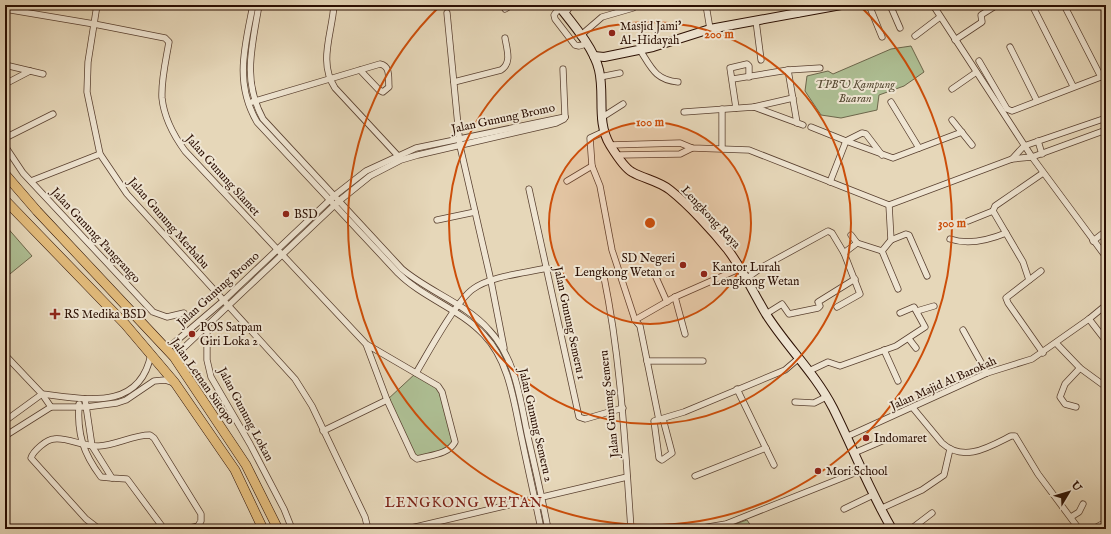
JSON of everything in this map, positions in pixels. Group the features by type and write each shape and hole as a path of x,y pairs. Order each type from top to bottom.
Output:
{"main road":[{"name":"Jalan Letnan Sutopo","path":"5,174 37,211 174,357 246,465 278,529"},
{"name":"Jalan Letnan Sutopo","path":"5,200 125,324 174,383 235,470 263,529"}],"street":[{"name":"Jalan Gunung Merbabu","path":"98,5 88,62 87,92 100,154 127,194 223,301 295,378 312,406 365,517 368,529"},
{"path":"253,5 242,68 248,104 257,122 332,198"},
{"path":"259,5 250,69 251,86 255,101 263,120 337,204"},
{"path":"334,5 326,53 329,79 335,88 400,158"},
{"path":"505,9 512,5"},
{"path":"565,14 571,5"},
{"path":"580,36 602,17 633,8 636,5"},
{"path":"706,5 710,29"},
{"path":"796,5 798,14"},
{"path":"594,56 604,57 640,50 710,29 842,5"},
{"path":"869,5 882,37"},
{"path":"890,5 900,28"},
{"path":"933,5 975,73 1024,146 1106,257"},
{"path":"955,40 982,22 981,15 997,5"},
{"path":"979,62 1009,110 1012,111 1073,86 1104,76 1064,5"},
{"path":"559,6 554,15 556,19 575,45 579,46 586,44"},
{"name":"Lengkong Raya","path":"559,6 594,56 600,77 602,93 601,118 603,132 610,145 631,172 662,185 681,200 725,247 741,268 766,314 800,358 826,397 880,508 892,529"},
{"path":"1033,7 1073,86"},
{"name":"Jalan Gunung Slamet","path":"5,9 165,38 168,42 162,98 168,120 175,137 185,151 366,344"},
{"name":"Jalan Gunung Semeru 2","path":"447,13 460,146 491,281 504,350 502,364"},
{"path":"915,36 940,17"},
{"path":"756,21 761,60"},
{"path":"454,82 501,70 506,67 508,63 505,38"},
{"path":"1010,47 1037,101"},
{"path":"640,50 657,75 666,81 678,82"},
{"path":"248,104 255,101 380,64 388,68 389,87 383,92 379,90 360,70"},
{"path":"736,108 733,79 730,70 731,67 747,64 749,66 749,77"},
{"path":"5,65 43,74"},
{"path":"733,79 788,70 820,68"},
{"path":"563,69 565,116"},
{"path":"754,107 800,124 788,70"},
{"path":"5,84 30,71"},
{"path":"600,77 620,73"},
{"path":"952,89 975,73"},
{"path":"684,112 754,107 793,98"},
{"path":"891,102 919,148"},
{"path":"601,118 623,104"},
{"path":"722,109 722,149"},
{"path":"5,138 53,114"},
{"name":"Jalan Gunung Bromo","path":"174,357 337,204 370,176 416,148 565,116"},
{"name":"Jalan Gunung Bromo","path":"167,349 223,301 332,198 366,171 400,158 460,146 556,123 564,119 565,116"},
{"path":"1012,159 1024,146 1106,118"},
{"path":"952,120 972,145"},
{"path":"811,127 893,158 962,132"},
{"path":"610,145 680,143 692,148 749,150 889,205 1012,159 1032,157 1042,154 1106,130"},
{"path":"603,132 590,138 592,166 600,186 614,256 635,320 640,326 661,419 672,453 662,460 659,458 653,422 661,419 737,390 785,370 800,358"},
{"path":"831,183 848,141 862,133 866,134 882,155"},
{"path":"1038,141 1042,154"},
{"path":"664,144 664,154"},
{"name":"Jalan Gunung Pangrango","path":"5,146 31,181 153,312 167,317 184,313"},
{"path":"618,155 680,154 692,148"},
{"path":"31,181 100,154"},
{"path":"567,181 592,166"},
{"path":"968,221 993,211 995,206 1043,173"},
{"name":"Jalan Gunung Semeru 1","path":"529,189 579,417 585,419 623,408"},
{"name":"Jalan Gunung Semeru 2","path":"337,204 412,278 473,315 489,329 504,350 516,378 548,529"},
{"name":"Jalan Gunung Semeru 2","path":"337,204 407,282 470,321 484,334 494,347 508,379 541,529"},
{"path":"889,205 891,240"},
{"path":"993,211 1022,262 1029,280"},
{"path":"437,220 475,212"},
{"path":"1093,241 1106,230"},
{"path":"747,278 764,266 828,231 832,234 844,253 860,294 837,308"},
{"path":"950,239 965,242 994,238 1006,232"},
{"path":"882,251 891,240 906,234 909,235 927,276"},
{"path":"851,235 857,243 882,251 898,289"},
{"path":"844,253 857,243"},
{"path":"416,373 458,306 472,289 491,281 547,268"},
{"path":"635,320 675,297 741,268"},
{"path":"1042,271 1006,299 1043,353"},
{"path":"654,273 667,302"},
{"name":"Jalan Gunung Semeru","path":"604,277 623,408 630,529"},
{"path":"766,314 782,304 789,314 818,308 820,306 818,302 855,279"},
{"path":"675,297 685,334"},
{"name":"Jalan Majid Al Barokah","path":"846,437 913,408 987,373 1020,363 1043,353 1106,305"},
{"path":"917,311 934,306"},
{"path":"809,371 828,362 840,366 884,350 909,339 925,327 917,311 913,307 900,313"},
{"path":"1089,319 1106,341"},
{"name":"Jalan Gunung Lokan","path":"207,327 207,360 211,377 254,450 284,509 292,529"},
{"path":"963,330 987,373"},
{"path":"909,339 916,348"},
{"path":"1056,343 1080,368 1106,388"},
{"path":"366,344 438,386 442,392 455,442 452,448 438,454 414,458 387,400 366,344"},
{"path":"884,350 898,381"},
{"path":"5,421 42,394 82,399 116,396 137,386 148,369 151,354"},
{"path":"5,355 42,394 52,407"},
{"path":"648,361 703,361"},
{"path":"1076,407 1065,404 1060,397 1060,392 1065,384 1080,368"},
{"path":"5,436 52,407 86,407 117,403 126,400 154,381 159,380 174,383"},
{"path":"737,390 774,465"},
{"path":"795,402 814,403 826,397"},
{"path":"82,399 78,407 82,444 91,464 101,477 127,479 164,529"},
{"path":"82,399 86,407 92,446 112,478"},
{"path":"323,430 387,400"},
{"path":"913,408 942,444 962,454 978,452 1011,436 1015,436 1038,474 1072,517 1079,529"},
{"path":"99,529 86,519 31,458 33,453 54,438 92,446 101,446 150,435 154,438 201,514 201,521 198,526 186,529"},
{"path":"854,453 889,438"},
{"path":"695,476 766,448"},
{"path":"880,508 922,490 944,475 950,449"},
{"path":"698,528 726,524 862,470"},
{"path":"406,529 541,496 627,477"},
{"path":"844,509 874,495"},
{"path":"1072,517 1079,512 1083,504"},
{"path":"911,529 932,512"},
{"path":"1093,529 1106,522"}],"green space":[{"name":"TPBU Kampung Buaran","path":"911,46 924,72 904,86 879,95 877,110 841,118 821,115 805,91 807,76 828,71 833,74 891,49"},
{"path":"5,225 32,256 5,278"},
{"path":"416,373 438,386 455,442 452,448 414,458 387,400"},
{"path":"747,520 753,529 721,529"}],"place":[{"name":"Masjid Jami' Al-Hidayah","path":"612,33"},
{"name":"BSD","path":"286,214"},
{"name":"SD Negeri Lengkong Wetan 01","path":"683,265"},
{"name":"Kantor Lurah Lengkong Wetan","path":"704,274"},
{"name":"RS Medika BSD","path":"55,314"},
{"name":"POS Satpam Giri Loka 2","path":"192,334"},
{"name":"Indomaret","path":"866,438"},
{"name":"Mori School","path":"818,471"}],"district":[{"name":"LENGKONG WETAN","path":"464,502"}]}
